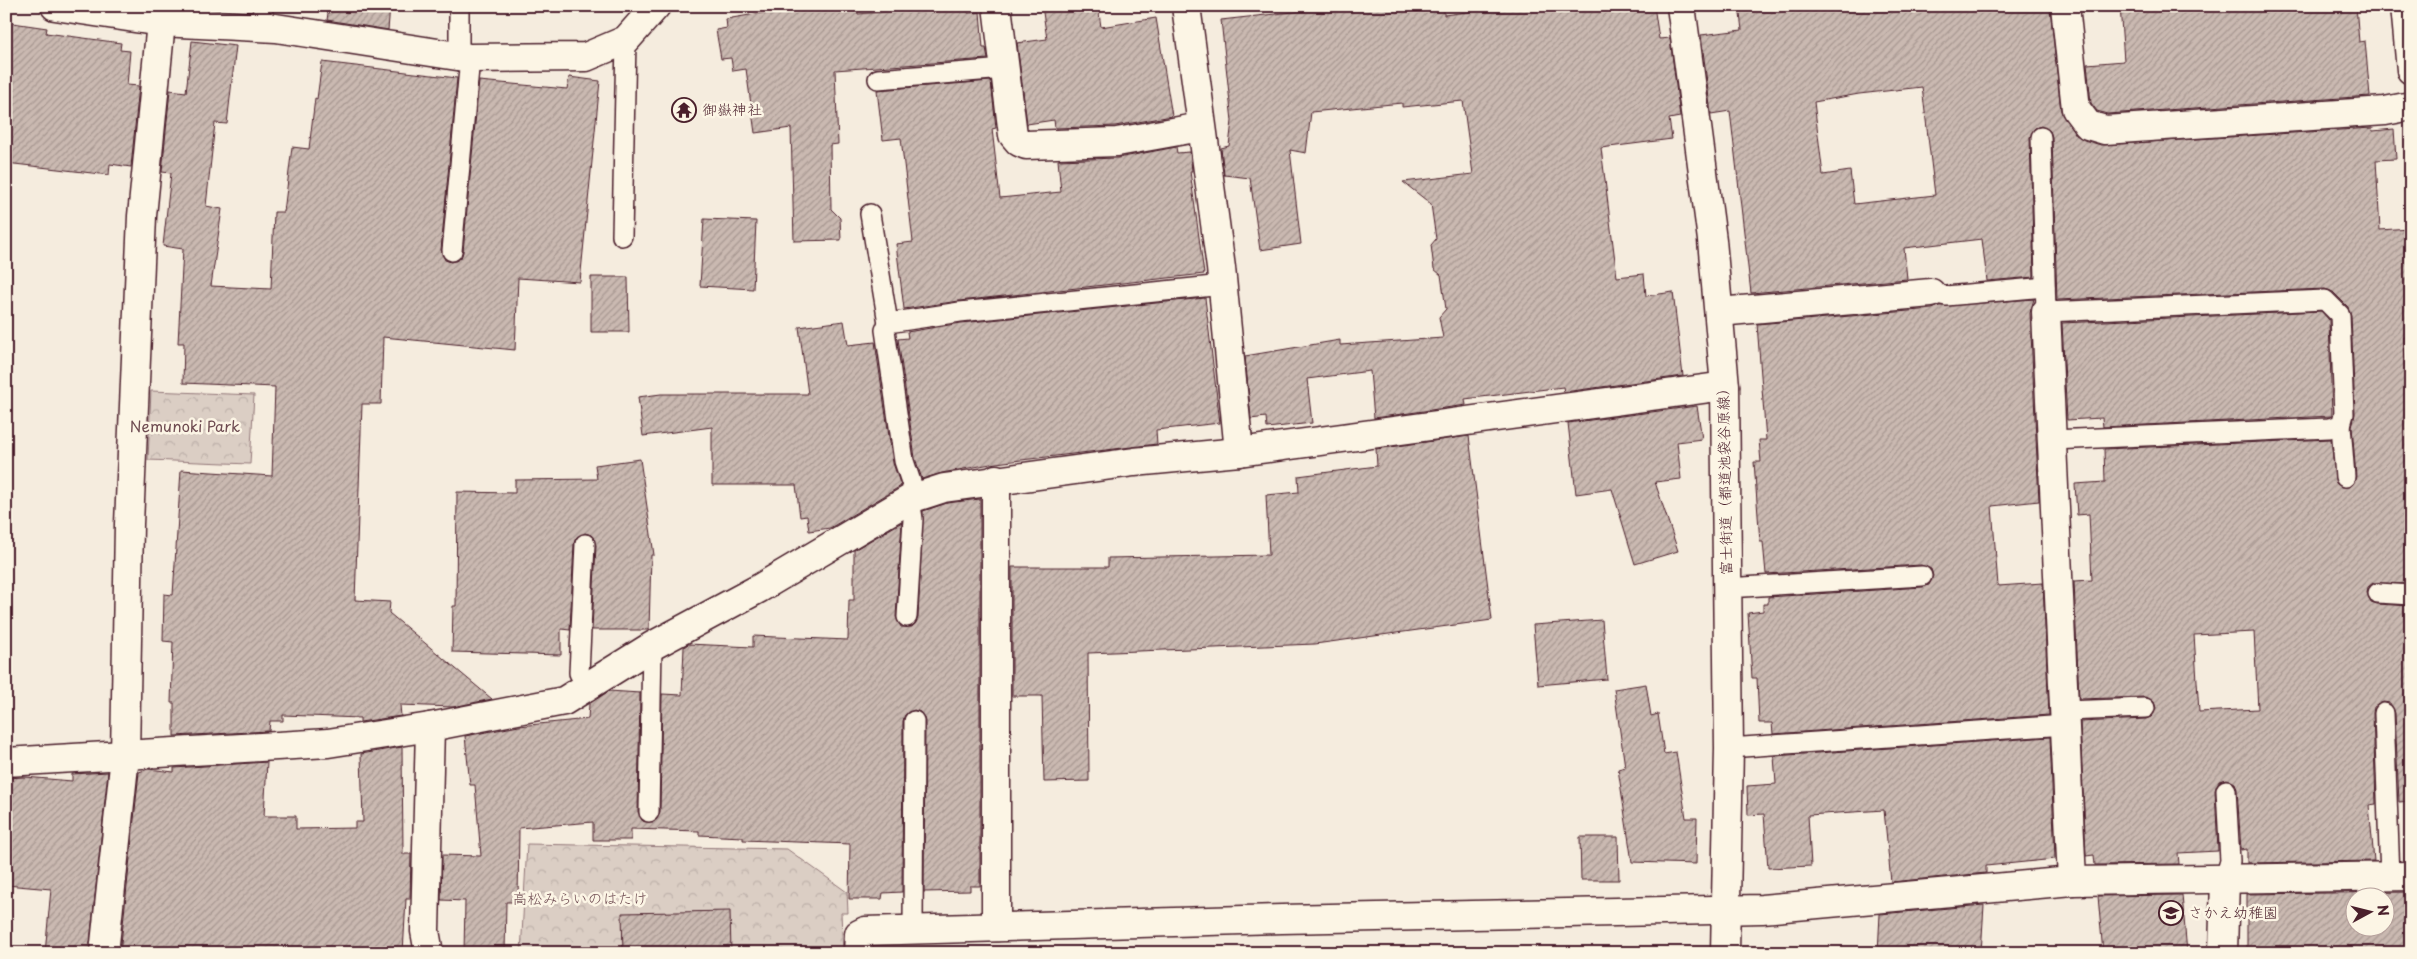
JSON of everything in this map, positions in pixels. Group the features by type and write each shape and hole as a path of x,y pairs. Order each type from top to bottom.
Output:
{"street":[{"path":"55,6 132,13 161,22 263,16 464,58 586,56 626,40 656,6"},
{"path":"997,6 1013,135 1019,142 1026,145 1117,142 1201,127"},
{"path":"1186,6 1223,285 1239,452"},
{"name":"富士街道（都道池袋谷原線）","path":"1681,6 1706,188 1725,386 1729,748 1725,953"},
{"path":"2065,6 2076,109 2088,125 2105,130 2385,111 2411,106"},
{"path":"2405,6 2411,70"},
{"path":"104,953 125,756 129,524 142,226 161,22"},
{"path":"1719,312 1931,293"},
{"path":"2045,299 2072,881"},
{"path":"6,762 328,743 430,727 564,700 652,646 768,584 913,498 944,488 996,479 1239,452 1725,386"},
{"path":"996,479 996,927"},
{"path":"429,953 425,931 430,727"},
{"path":"858,953 859,934 913,929 1762,909 2072,881 2400,876"},
{"path":"2223,953 2226,878"}],"lane":[{"path":"452,251 464,58 459,6"},
{"path":"622,236 626,40"},
{"path":"878,79 1004,69"},
{"path":"2041,137 2045,299"},
{"path":"870,214 888,323 885,330 904,461 913,498 907,617"},
{"path":"888,323 960,312 1223,285"},
{"path":"1931,293 1946,296 2045,299 2325,300 2340,315 2344,414 2341,425 2345,477"},
{"path":"2052,440 2329,428 2341,425"},
{"path":"585,544 579,673 587,686"},
{"path":"1727,588 1922,576"},
{"path":"2378,593 2411,595"},
{"path":"649,812 652,646"},
{"path":"1729,748 2065,718 2145,708"},
{"path":"2384,713 2400,876"},
{"path":"913,929 914,721"},
{"path":"2226,790 2230,861 2226,878"}],"green space":[{"name":"Nemunoki Park","path":"151,391 254,395 250,464 148,460"},
{"name":"高松みらいのはたけ","path":"527,844 787,849 847,892 848,913 841,913 843,953 521,953"}],"building":[{"path":"329,6 390,6 388,30 327,20"},
{"path":"804,6 858,6 858,14 914,9 915,13 968,8 968,13 980,12 983,48 986,48 988,59 835,70 838,144 830,145 831,209 840,218 841,240 794,241 791,128 755,133 746,69 733,71 731,58 721,59 716,30 727,28 726,19"},
{"path":"1042,6 1098,6 1101,27 1156,18 1172,116 1115,126 1055,128 1054,120 1027,124 1017,43 1047,39"},
{"path":"1320,6 1444,6 1444,15 1512,6 1654,6 1659,39 1670,38 1680,117 1669,119 1672,139 1601,148 1617,277 1644,274 1646,296 1673,292 1683,376 1564,392 1563,387 1465,399 1466,405 1374,418 1370,371 1307,379 1312,423 1267,428 1266,417 1251,419 1245,356 1340,340 1340,345 1443,338 1439,317 1446,309 1441,275 1434,269 1431,245 1436,239 1431,204 1403,182 1473,174 1463,101 1402,107 1402,103 1311,112 1306,153 1290,150 1301,244 1260,250 1250,178 1224,175 1221,148 1229,146 1232,121 1221,20 1320,9"},
{"path":"1739,6 2050,6 2061,111 2076,135 2084,140 2101,145 2372,128 2373,131 2394,129 2396,159 2376,160 2380,230 2409,228 2411,278 2406,278 2409,337 2404,337 2409,429 2411,584 2373,583 2368,587 2367,593 2371,602 2377,604 2411,606 2408,670 2411,670 2411,801 2399,802 2395,713 2390,703 2383,702 2374,707 2373,713 2376,804 2369,805 2374,861 2247,863 2247,849 2241,850 2237,789 2235,783 2226,779 2219,781 2215,790 2218,851 2178,853 2179,864 2095,865 2094,855 2086,856 2080,722 2146,719 2151,717 2156,708 2154,702 2145,697 2079,699 2074,581 2092,580 2089,514 2077,515 2075,484 2105,482 2104,449 2331,439 2336,483 2341,487 2351,486 2356,477 2352,426 2355,414 2351,315 2348,307 2333,292 2325,289 2057,300 2052,137 2050,131 2041,126 2035,128 2030,137 2034,277 1987,281 1982,239 1904,248 1907,279 1751,293 1730,111 1711,114 1701,35 1742,30","holes":["1922,87 1935,195 1854,204 1850,171 1823,175 1814,102 1859,94","2254,632 2258,709 2199,712 2194,635"]},
{"path":"2120,6 2356,6 2359,42 2365,41 2370,96 2107,114 2097,111 2091,103 2087,64 2124,61"},
{"path":"6,22 47,28 46,33 121,43 120,50 130,51 127,85 139,86 131,167 110,164 109,175 6,163"},
{"path":"192,41 236,46 227,124 215,123 206,206 222,209 211,286 271,289 274,212 284,212 292,147 309,149 315,98 317,99 322,62 457,78 441,250 445,260 451,262 461,258 463,252 479,81 567,89 569,77 600,81 580,282 518,278 515,350 383,337 381,404 362,404 355,600 390,602 389,613 492,699 453,707 400,705 401,716 360,722 360,718 283,715 283,721 270,721 269,731 174,736 174,703 171,703 173,642 163,641 164,594 173,595 181,470 272,476 275,387 183,383 184,343 178,343 183,249 163,246 171,173 162,172 170,90 186,92"},
{"path":"991,81 996,128 992,129 1000,198 1061,192 1058,160 1118,158 1176,147 1177,153 1190,152 1192,171 1190,171 1204,274 959,301 904,309 896,244 913,242 901,138 883,140 877,90"},
{"path":"704,219 756,221 753,289 700,286"},
{"path":"591,277 628,277 629,332 591,332"},
{"path":"1205,298 1220,423 1156,430 1157,444 996,463 942,473 922,479 915,458 898,339 908,338 907,332 961,323"},
{"path":"2034,299 2030,313 2039,501 1992,506 1998,586 2043,583 2049,715 1773,734 1772,723 1759,723 1757,678 1752,678 1748,613 1763,611 1763,604 1768,604 1768,597 1923,587 1929,585 1933,576 1931,569 1921,565 1766,574 1763,542 1760,542 1754,462 1761,462 1759,440 1766,440 1757,324 1932,309 1939,306"},
{"path":"2321,311 2329,320 2332,416 2103,427 2102,418 2067,420 2062,323"},
{"path":"844,321 848,345 875,342 893,463 901,486 830,528 809,531 807,516 800,517 796,485 712,485 712,427 643,436 638,397 661,394 808,394 799,327"},
{"path":"1697,406 1702,439 1677,442 1681,479 1655,482 1678,551 1635,564 1612,489 1576,494 1568,423"},
{"path":"1469,436 1492,620 1315,644 1088,653 1089,781 1044,782 1042,696 1012,696 1012,567 1108,567 1108,558 1269,555 1266,495 1299,492 1298,476 1377,466 1376,449"},
{"path":"640,459 654,555 651,555 649,630 592,630 596,545 591,535 585,533 576,538 574,543 570,630 561,629 561,655 452,652 453,606 456,606 457,492 515,493 515,480 597,479 595,465"},
{"path":"980,499 980,886 970,886 970,891 924,892 925,721 920,712 914,710 905,715 903,721 902,892 883,893 882,899 849,899 850,844 743,840 743,837 699,835 699,831 631,829 631,840 593,840 593,822 519,828 518,902 506,902 505,953 464,953 465,901 441,900 442,855 481,856 475,785 470,785 465,736 519,726 588,719 589,704 609,691 640,693 638,812 643,821 654,822 660,812 662,694 682,695 684,647 688,644 753,647 753,636 848,640 849,600 854,600 854,550 902,522 896,617 901,627 912,627 918,618 923,511 947,503"},
{"path":"1602,620 1607,679 1538,685 1533,625"},
{"path":"1646,684 1651,716 1658,714 1664,754 1676,752 1686,818 1697,818 1696,864 1632,862 1618,769 1625,767 1614,689"},
{"path":"2050,737 2055,859 1986,866 1986,873 1891,882 1884,810 1808,815 1811,866 1768,868 1764,814 1748,815 1747,786 1776,784 1774,756"},
{"path":"402,747 403,854 411,854 410,899 406,899 403,953 120,953 139,772 148,769 174,772 174,768 267,762 264,816 296,816 296,829 355,828 355,822 363,822 361,754"},
{"path":"108,772 89,953 45,953 51,889 6,885 6,778 25,777 72,781 72,774"},
{"path":"1580,837 1618,837 1619,880 1581,880"},
{"path":"2394,892 2411,892 2411,952 2247,952 2247,894 2344,893 2344,936 2394,936"},
{"path":"2182,895 2187,953 2103,953 2098,896"},
{"path":"1984,905 1981,953 1878,953 1880,914"},
{"path":"730,911 731,953 623,953 622,913"}],"place":[{"name":"御嶽神社","path":"684,110"},
{"name":"さかえ幼稚園","path":"2171,913"}]}
